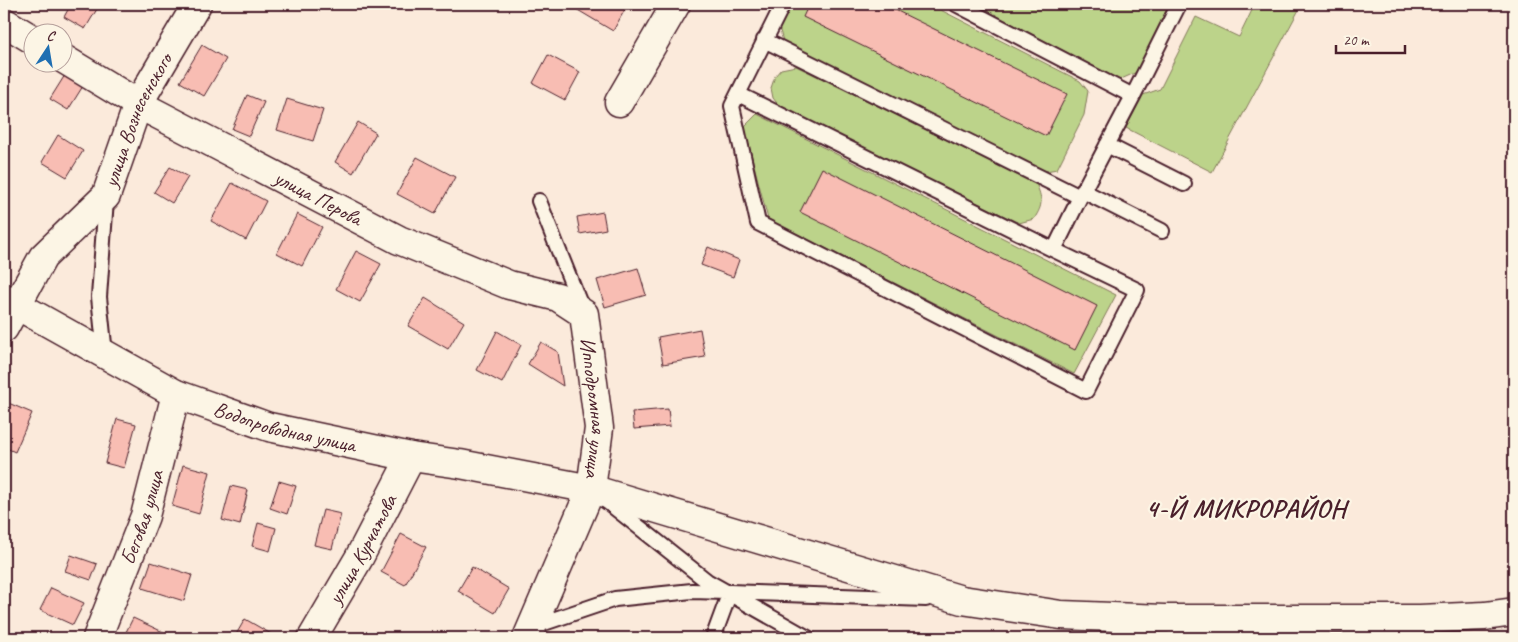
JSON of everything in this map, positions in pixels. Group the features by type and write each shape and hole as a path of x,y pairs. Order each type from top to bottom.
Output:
{"street":[{"name":"улица Вознесенского","path":"8,311 43,257 106,196 138,104 197,4"},
{"path":"619,102 676,4"},
{"path":"4,22 22,33"},
{"name":"улица Перова","path":"72,64 138,104 399,240 508,285 558,297 584,314"},
{"name":"Водопроводная улица","path":"8,311 105,354 176,394 269,427 411,457 460,464 591,489 962,600 1061,615 1173,628 1485,616 1514,612"},
{"name":"Ипподромная улица","path":"529,633 591,489 599,428 584,314"},
{"name":"Беговая улица","path":"97,638 145,516 176,394"},
{"name":"улица Курчатова","path":"312,638 359,558 411,457"}],"lane":[{"path":"738,94 1137,290 1086,391 758,223 732,106 764,40 783,4"},
{"path":"956,4 1133,96"},
{"path":"1054,250 1178,4"},
{"path":"764,40 1081,194 1162,231"},
{"path":"1107,145 1184,184"},
{"path":"105,354 99,297 106,196"},
{"path":"538,201 584,314"},
{"path":"591,489 707,580 808,638"},
{"path":"529,633 615,599 692,591 962,600"},
{"path":"713,638 730,592"}],"green space":[{"path":"788,4 929,4 1080,81 1088,91 1084,115 1057,169 1040,172 783,41 778,24"},
{"path":"984,4 1169,4 1137,72 1119,80 986,10"},
{"path":"1255,4 1302,4 1212,172 1126,128 1143,95 1160,89 1196,17 1239,37"},
{"path":"796,66 1036,183 1040,193 1041,205 1034,219 1019,223 780,107 773,98 771,88 775,76 781,69"},
{"path":"757,114 1116,295 1074,374 768,219 744,127"}],"building":[{"path":"71,4 100,4 85,29 64,17"},
{"path":"573,4 628,4 613,31 571,6"},
{"path":"809,4 883,4 1067,94 1046,136 803,17"},
{"path":"202,45 226,59 204,96 180,82"},
{"path":"548,55 580,72 565,100 533,83"},
{"path":"65,75 83,86 68,110 50,99"},
{"path":"247,95 264,102 249,136 232,129"},
{"path":"287,99 323,110 313,141 277,130"},
{"path":"358,122 376,133 353,173 335,162"},
{"path":"58,135 83,151 67,177 42,162"},
{"path":"417,157 455,177 435,214 397,194"},
{"path":"170,167 188,177 172,203 154,192"},
{"path":"822,168 1097,306 1075,350 800,212"},
{"path":"232,183 266,201 246,240 211,221"},
{"path":"603,212 606,229 580,234 577,217"},
{"path":"297,214 322,227 302,266 277,253"},
{"path":"708,247 739,260 733,277 701,265"},
{"path":"356,251 381,264 360,302 336,289"},
{"path":"638,268 646,295 605,307 597,280"},
{"path":"425,298 464,322 448,349 408,326"},
{"path":"700,329 705,357 663,364 658,337"},
{"path":"497,331 521,345 502,383 477,370"},
{"path":"541,342 558,352 563,386 528,364"},
{"path":"6,402 32,413 15,452 4,447 4,408"},
{"path":"668,409 670,426 634,429 632,412"},
{"path":"117,419 136,424 124,468 105,463"},
{"path":"183,465 210,472 199,514 172,506"},
{"path":"279,481 296,486 287,514 270,508"},
{"path":"231,486 248,490 240,525 222,520"},
{"path":"323,510 341,514 332,549 314,545"},
{"path":"258,523 276,528 270,551 252,546"},
{"path":"401,534 426,547 405,585 381,572"},
{"path":"71,555 97,564 91,580 65,571"},
{"path":"151,562 192,575 184,601 142,588"},
{"path":"472,567 509,589 495,613 458,591"},
{"path":"51,588 84,603 73,625 40,610"},
{"path":"133,618 176,638 129,638 124,636"},
{"path":"245,619 278,638 234,638"}],"district":[{"name":"4-Й МИКРОРАЙОН","path":"1246,508"}]}
